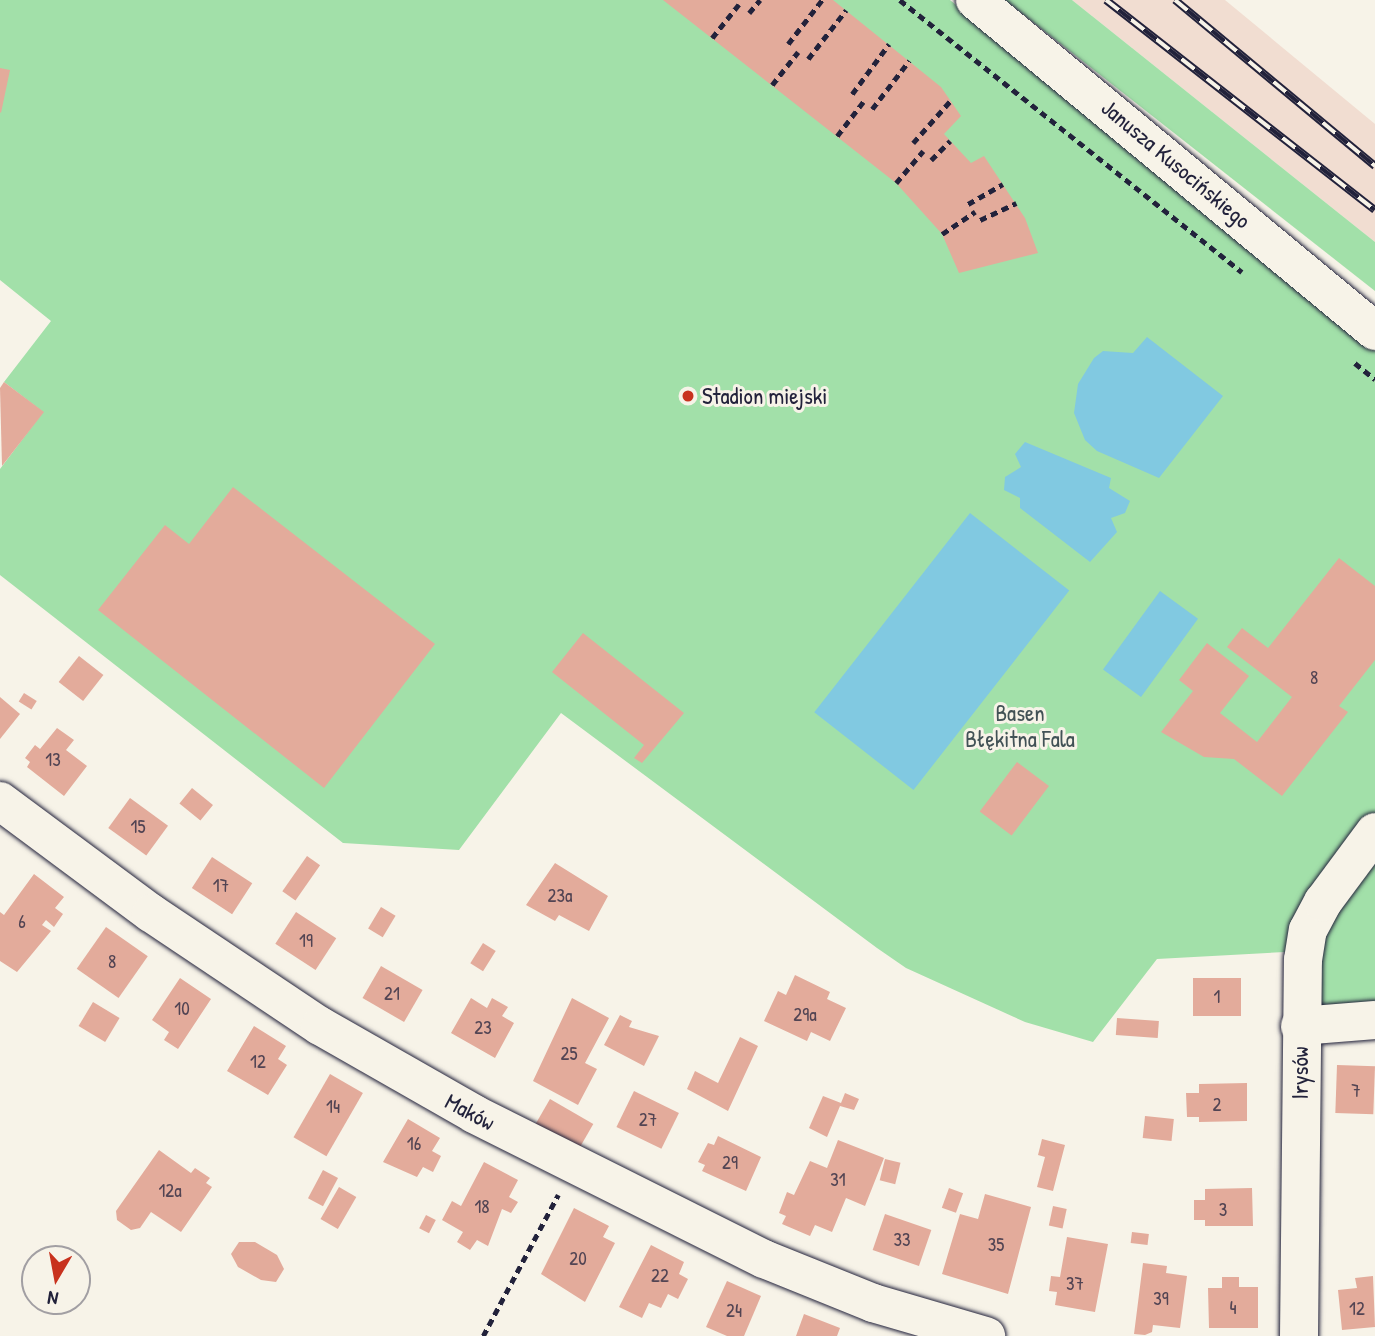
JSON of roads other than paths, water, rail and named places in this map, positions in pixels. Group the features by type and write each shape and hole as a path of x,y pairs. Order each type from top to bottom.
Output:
{"street":[{"name":"Janusza Kusocińskiego","path":"975,0 1364,347"},
{"name":"Maków","path":"0,801 152,913 320,1026 573,1167 764,1259 873,1303 986,1336"},
{"name":"Irysów","path":"1299,1336 1300,1026 1308,930 1323,902 1375,832"},
{"path":"1300,1026 1375,1020"}],"water":[{"path":"1147,337 1223,396 1159,478 1097,451 1085,440 1074,413 1078,384 1094,358 1103,351 1133,353"},
{"path":"1025,442 1111,478 1109,488 1130,501 1125,513 1111,518 1117,532 1090,562 1020,508 1020,498 1004,490 1005,477 1021,467 1015,454"},
{"path":"970,513 1069,591 914,790 814,712"},
{"path":"1160,591 1198,619 1141,697 1103,669"}],"railway":[{"path":"1106,0 1375,210"},
{"path":"1175,0 1375,166"}],"place":[{"name":"Stadion miejski","path":"688,396"}],"park label":[{"name":"Basen Błękitna Fala","path":"1020,726"}]}
